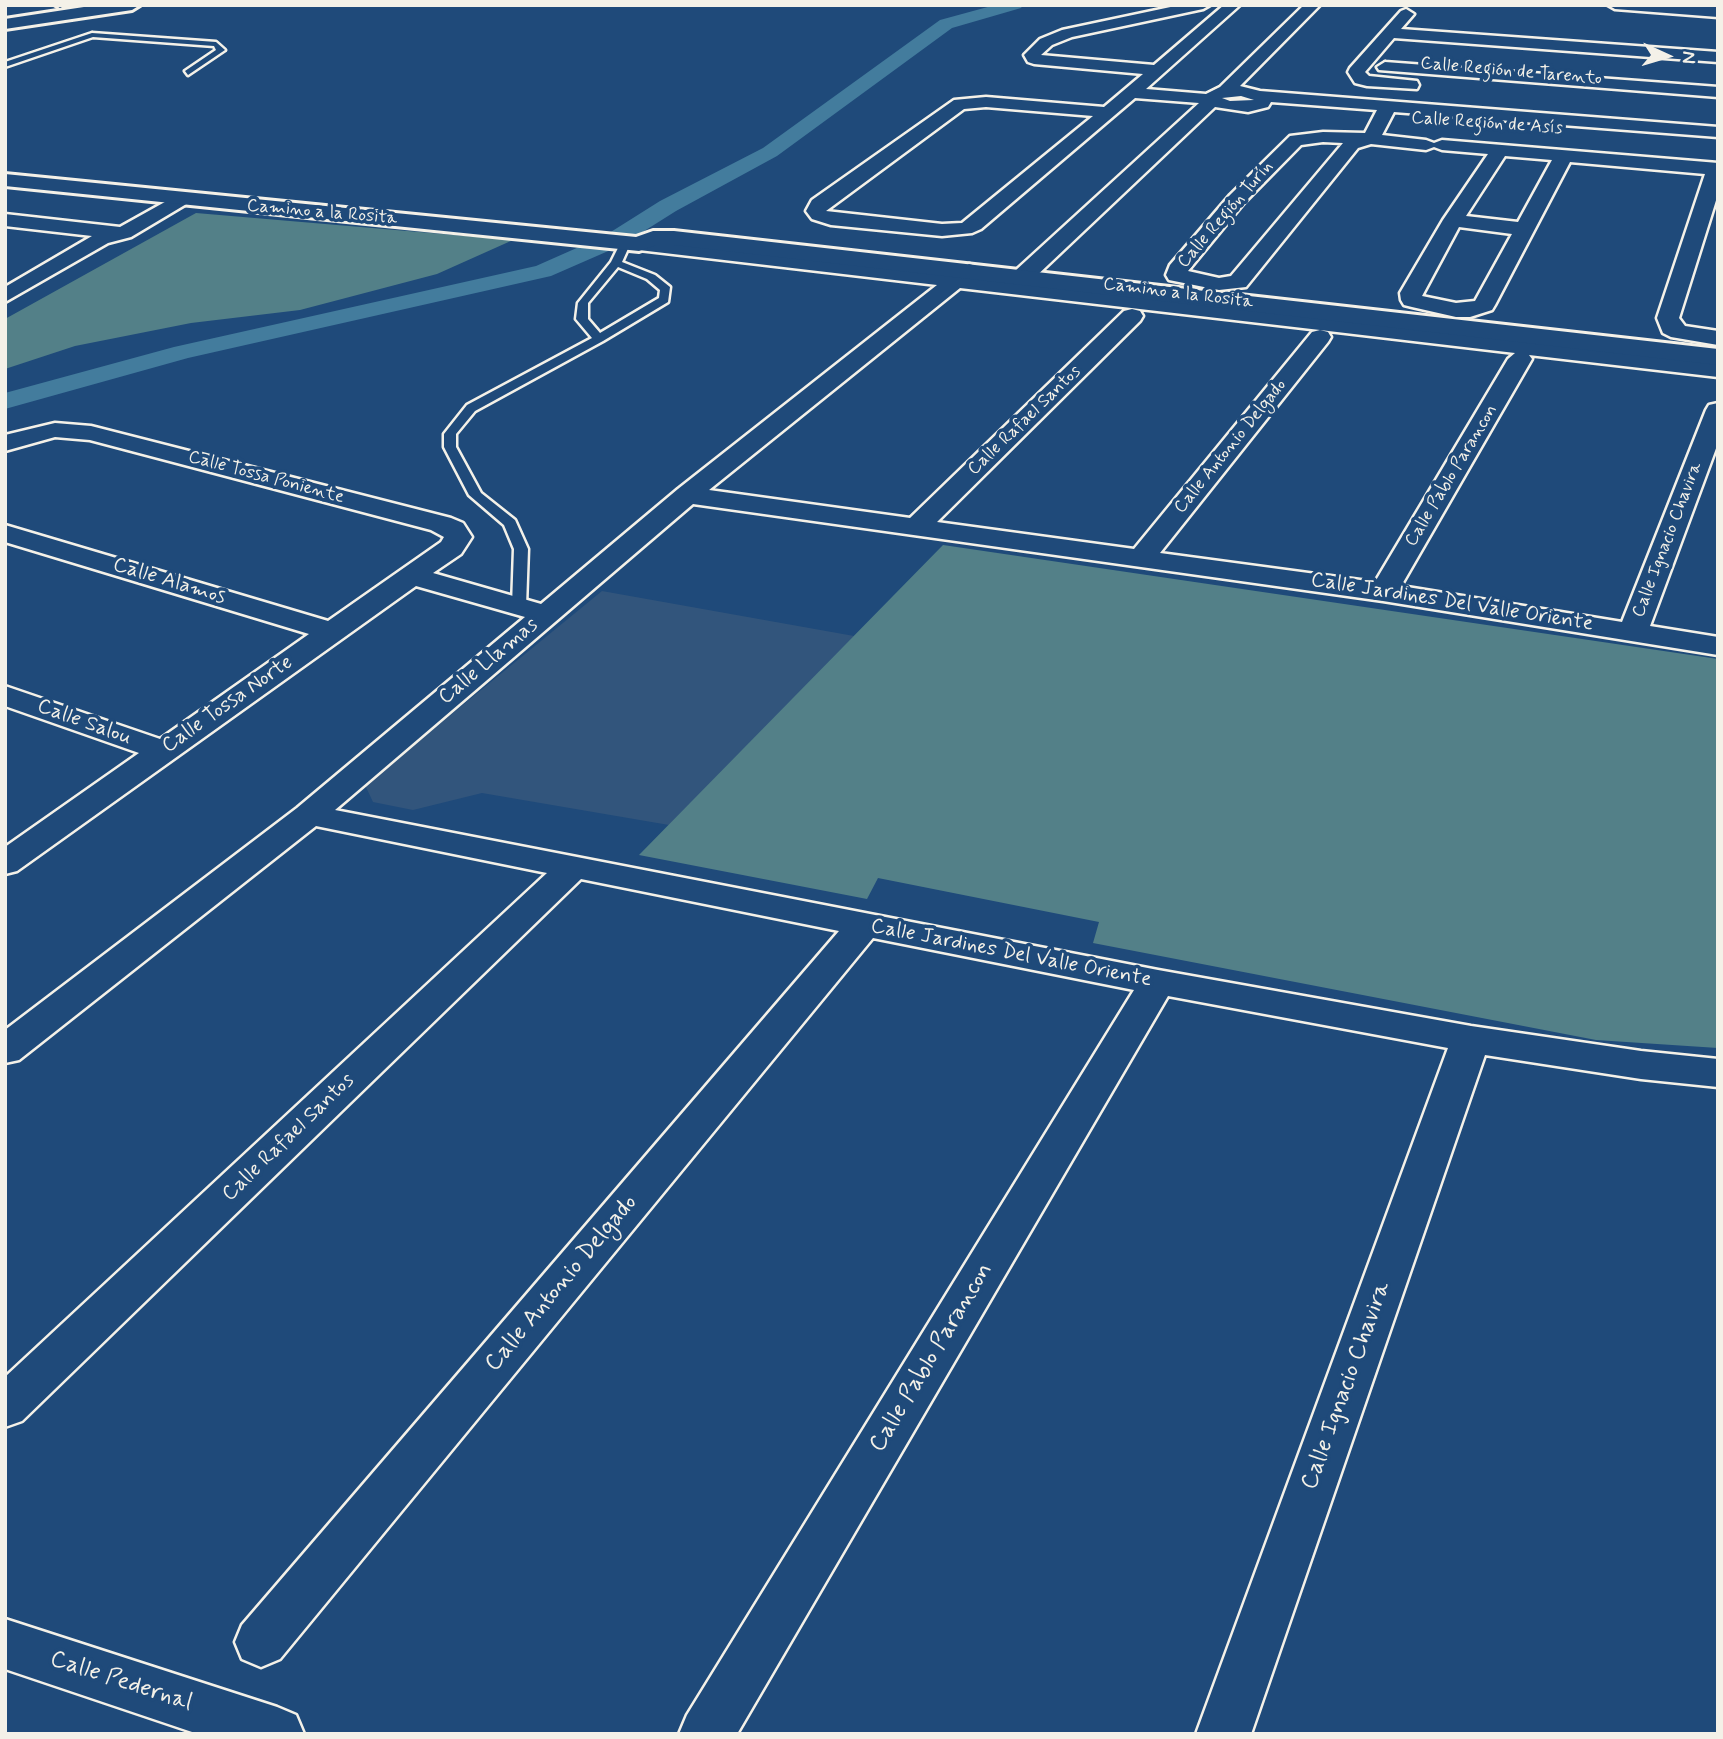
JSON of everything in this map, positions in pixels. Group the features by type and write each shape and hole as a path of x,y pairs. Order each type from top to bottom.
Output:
{"street":[{"path":"5,13 67,5"},
{"path":"5,24 132,5"},
{"path":"1157,70 1054,62 1034,59 1032,55 1046,42 1068,33 1203,5"},
{"path":"1107,112 986,102 960,104 818,204 816,211 819,215 831,219 942,230 965,229 974,225 1233,5"},
{"path":"1615,5 1718,12"},
{"path":"1023,276 1215,96 1313,12"},
{"path":"1174,163 1224,117 1252,101 1264,74 1313,12"},
{"name":"Calle Región de Tarento","path":"1609,42 1404,17 1361,65 1718,109"},
{"path":"1389,33 1609,42 1718,43"},
{"path":"1609,42 1718,57"},
{"path":"1134,90 1215,96"},
{"name":"Calle Región de Tarento","path":"1578,90 1718,92"},
{"name":"Calle Región de Asís","path":"1215,96 1664,132 1718,132"},
{"path":"1357,140 1364,109"},
{"path":"1357,140 1385,111"},
{"path":"1635,162 1640,130"},
{"path":"1660,164 1664,132"},
{"name":"Calle Región de Asís","path":"1664,132 1718,142"},
{"name":"Calle Región de Asís","path":"1304,138 1434,145 1717,169"},
{"name":"Calle Región Turín","path":"1304,138 1292,143 1237,199 1177,269 1180,277 1219,284 1238,282 1357,140"},
{"path":"1500,150 1454,220 1523,229"},
{"name":"Calle Región de Asís","path":"1454,220 1411,293 1412,300 1426,305 1470,310 1484,305 1564,156"},
{"path":"1717,169 1668,318 1669,324 1679,332 1718,338"},
{"path":"1129,178 1155,182"},
{"name":"Camino a la Rosita","path":"5,180 566,236 624,247 653,238 674,238 1718,370"},
{"path":"9,291 157,197"},
{"path":"5,220 101,235 124,233 181,199"},
{"path":"1237,199 1298,208"},
{"path":"1692,243 1718,246"},
{"path":"1055,280 1073,262"},
{"name":"Camino a la Rosita","path":"961,276 1023,276 1718,357"},
{"name":"Calle Llamas","path":"5,1050 309,815 533,610 687,495 961,276"},
{"name":"Calle Rafael Santos","path":"917,526 1132,316"},
{"name":"Calle Antonio Delgado","path":"1141,558 1320,337"},
{"name":"Calle Pablo Parancon","path":"1383,592 1520,359"},
{"name":"Calle Ignacio Chavira","path":"1633,631 1718,410"},
{"name":"Calle Tossa Poniente","path":"5,444 36,433 55,430 91,433 441,524 453,528 458,537 451,548"},
{"name":"Calle Jardines Del Valle Oriente","path":"687,495 1383,592 1718,646"},
{"name":"Calle Alamos","path":"5,533 332,632"},
{"name":"Calle Tossa Norte","path":"5,863 451,548"},
{"path":"411,576 533,610"},
{"name":"Calle Salou","path":"5,695 163,751"},
{"name":"Calle Jardines Del Valle Oriente","path":"309,815 572,869 1158,982 1471,1039 1641,1066 1718,1073"},
{"name":"Calle Rafael Santos","path":"5,1407 572,869"},
{"name":"Calle Antonio Delgado","path":"261,1642 863,926"},
{"name":"Calle Pablo Parancon","path":"706,1734 1158,982"},
{"name":"Calle Ignacio Chavira","path":"1223,1734 1471,1039"},
{"name":"Calle Pedernal","path":"5,1644 277,1734"}],"lane":[{"path":"5,65 92,35 216,44 220,50 188,73"},
{"path":"533,610 521,549 510,523 476,495 450,447 450,434 471,408 599,339 664,300 666,289 651,277 624,247 583,303 582,319 599,339"}],"shaded area":[{"path":"602,591 854,636 669,825 482,793 413,810 373,802 365,785"}],"green space":[{"path":"196,213 513,240 437,274 300,310 191,323 75,346 5,369 5,319"},
{"path":"943,545 1718,659 1718,1048 1596,1040 1093,943 1099,922 878,878 867,899 639,855"}],"waterway":[{"path":"5,401 183,352 543,271 614,240 668,206 770,152 946,24 1015,5"}]}
